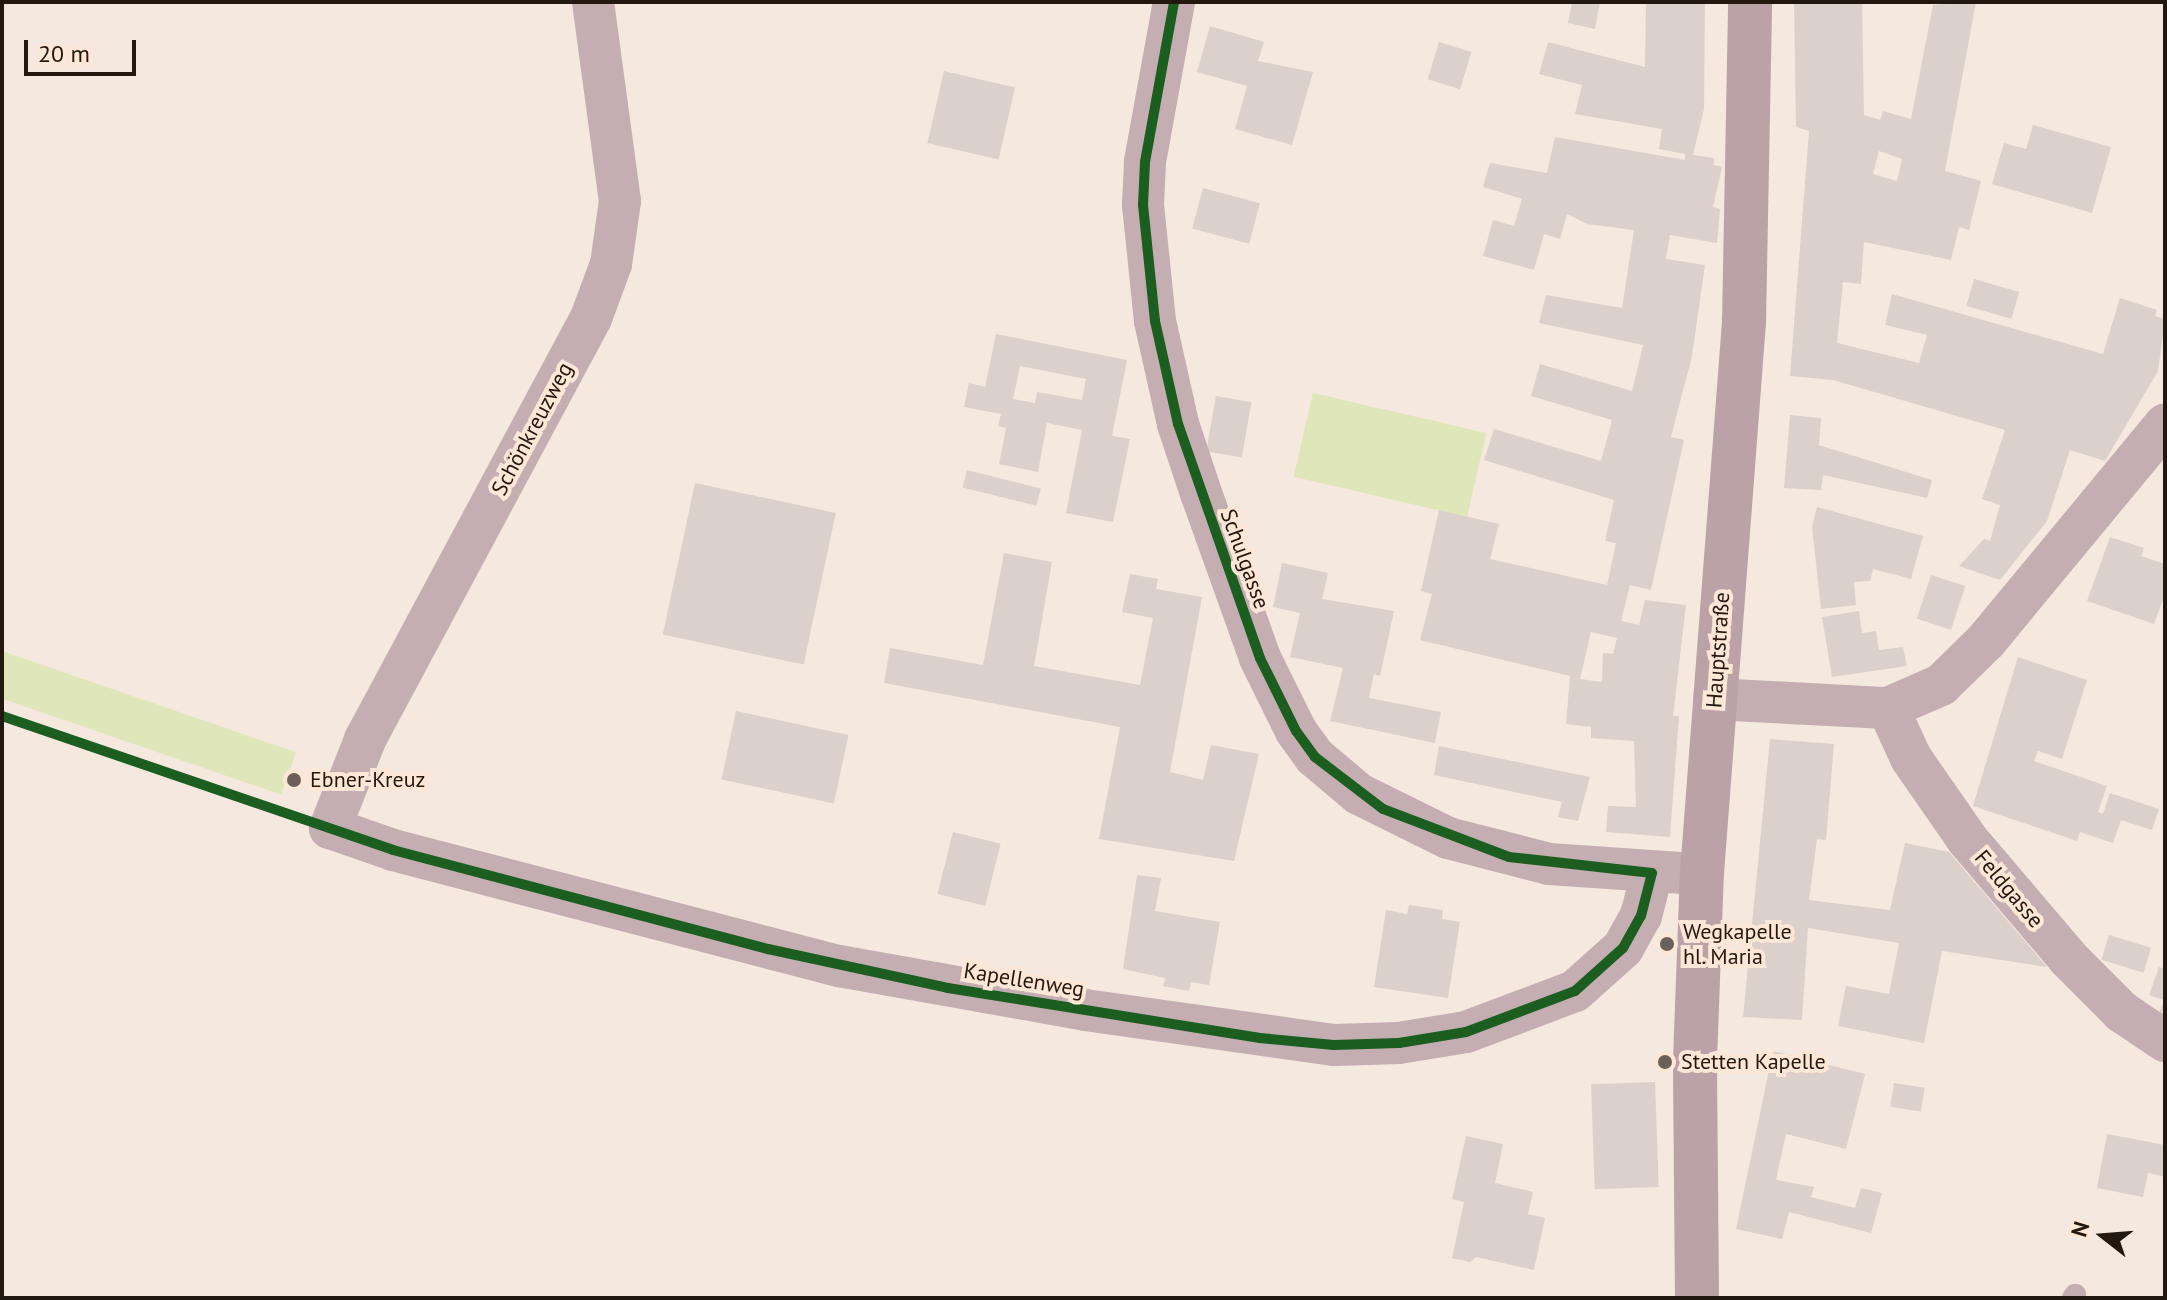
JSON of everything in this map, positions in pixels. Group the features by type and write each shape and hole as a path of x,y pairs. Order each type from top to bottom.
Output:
{"main road":[{"name":"Hauptstraße","path":"1697,1298 1695,1061 1702,873 1745,307 1750,2"}],"street":[{"name":"Schönkreuzweg","path":"330,828 365,740 591,318 611,264 620,201 593,2"},
{"name":"Schulgasse","path":"1174,2 1145,162 1143,205 1155,321 1175,412 1201,493 1260,658 1296,731 1333,775 1412,824 1509,857 1652,873"},
{"path":"1714,699 1888,708 1915,700 1964,665 2165,425"},
{"name":"Feldgasse","path":"1888,708 1911,758 1976,850 2077,968 2122,1012 2165,1041"},
{"name":"Kapellenweg","path":"330,828 393,850 839,966 1085,1010 1334,1045 1399,1043 1466,1032 1575,991 1623,948 1641,916 1652,873"},
{"path":"1652,873 1702,873"}],"green space":[{"path":"1313,393 1486,433 1467,517 1294,477"},
{"path":"2,651 296,752 281,795 2,699"}],"building":[{"path":"1572,2 1600,2 1595,29 1568,23"},
{"path":"1646,2 1705,4 1704,109 1693,155 1714,158 1714,165 1722,167 1713,207 1720,209 1717,243 1670,235 1666,259 1705,265 1692,356 1671,437 1684,440 1651,590 1630,585 1621,621 1639,625 1645,600 1686,605 1673,716 1679,716 1670,837 1606,832 1608,806 1636,807 1634,741 1591,738 1591,727 1566,724 1570,676 1420,640 1432,594 1421,591 1439,510 1499,524 1490,559 1607,585 1616,543 1605,541 1614,500 1484,460 1494,429 1601,461 1612,420 1531,396 1540,364 1632,391 1643,345 1539,323 1546,295 1622,308 1634,230 1587,224 1567,214 1560,239 1544,234 1534,270 1483,256 1493,220 1514,226 1522,199 1483,187 1490,163 1547,173 1555,137 1685,160 1685,154 1659,149 1662,129 1575,114 1582,85 1539,74 1548,42 1645,67","holes":["1591,632 1617,638 1613,654 1603,653 1602,682 1580,679"]},
{"path":"1794,2 1862,2 1864,115 1880,120 1883,111 1911,119 1933,5 1976,2 1945,171 1981,181 1969,230 1959,227 1951,260 1864,242 1861,284 1843,282 1837,343 1919,363 1927,335 1885,325 1892,294 2103,354 2120,298 2157,310 2155,316 2165,319 2158,371 2105,461 2070,450 2047,521 2000,580 1959,566 1984,539 1990,541 2000,505 1982,499 2005,430 1833,380 1790,376 1809,131 1796,127","holes":["1879,151 1902,159 1897,181 1873,174"]},
{"path":"1210,26 1264,42 1258,61 1313,72 1292,145 1235,129 1247,86 1197,72"},
{"path":"1439,42 1472,52 1460,89 1428,79"},
{"path":"944,71 1015,87 998,160 927,143"},
{"path":"2033,125 2111,147 2092,213 1992,184 2004,143 2026,149"},
{"path":"1203,188 1260,203 1249,244 1192,229"},
{"path":"1974,279 2019,292 2011,319 1966,306"},
{"path":"996,334 1127,360 1112,436 1130,439 1113,522 1066,513 1082,430 1047,423 1038,472 999,464 1006,428 998,426 1001,414 964,407 969,383 985,387","holes":["1020,366 1086,379 1082,400 1037,392 1035,403 1013,399"]},
{"path":"1216,396 1251,402 1242,457 1206,451"},
{"path":"1790,415 1821,418 1819,445 1932,480 1927,498 1823,475 1821,490 1784,488"},
{"path":"967,470 1041,488 1036,506 963,487"},
{"path":"695,483 836,513 804,665 663,635"},
{"path":"1817,507 1923,536 1911,579 1873,569 1870,581 1854,582 1856,605 1821,609 1812,527"},
{"path":"2110,537 2144,548 2141,556 2165,564 2165,594 2154,624 2087,601"},
{"path":"1004,553 1052,562 1034,666 1140,685 1153,618 1122,612 1130,574 1158,579 1156,589 1202,597 1170,772 1203,780 1211,745 1259,754 1234,861 1099,839 1120,727 884,683 890,648 983,665"},
{"path":"1282,563 1328,573 1322,599 1394,611 1380,676 1374,674 1369,698 1441,712 1435,743 1330,721 1343,668 1290,657 1300,613 1273,607"},
{"path":"1931,575 1965,586 1951,630 1917,619"},
{"path":"1859,611 1862,633 1876,631 1879,650 1903,647 1907,666 1832,677 1822,617"},
{"path":"2018,657 2087,680 2062,759 2038,751 2034,761 2107,786 2098,812 2103,814 2110,793 2159,809 2152,830 2121,820 2113,843 2080,832 2077,841 1973,806"},
{"path":"736,711 848,735 834,803 721,779"},
{"path":"1770,739 1834,744 1826,840 1817,839 1809,900 1890,910 1905,843 1949,852 2047,967 1942,951 1924,1043 1838,1026 1846,986 1889,994 1899,943 1808,928 1802,1020 1743,1017"},
{"path":"1439,746 1590,777 1578,821 1558,817 1562,802 1434,775"},
{"path":"953,832 1001,844 985,906 938,894"},
{"path":"1137,875 1161,878 1155,911 1220,922 1209,985 1191,982 1189,991 1163,986 1165,978 1123,969"},
{"path":"1409,905 1443,910 1442,919 1460,922 1448,998 1374,987 1386,910 1407,914"},
{"path":"2109,935 2151,948 2143,973 2101,960"},
{"name":"Wegkapelle hl. Maria","path":"1668,936 1674,938 1674,950 1668,952 1662,950 1660,944 1662,938"},
{"path":"2159,967 2165,969 2165,1018 2158,1016 2164,1000 2149,995"},
{"path":"1773,1051 1865,1074 1846,1149 1786,1134 1776,1180 1814,1187 1811,1197 1855,1208 1861,1188 1882,1193 1871,1233 1789,1212 1782,1239 1736,1229"},
{"path":"1655,1082 1659,1187 1595,1189 1591,1084"},
{"path":"1894,1083 1925,1088 1921,1112 1890,1107"},
{"path":"2107,1134 2165,1145 2165,1177 2148,1173 2143,1197 2097,1188"},
{"path":"1466,1136 1503,1144 1495,1183 1533,1192 1528,1214 1545,1218 1534,1270 1476,1257 1470,1262 1452,1258 1464,1202 1452,1199"}],"cycle path":[{"path":"2,716 393,850 768,949 948,988 1260,1038 1334,1045 1399,1043 1466,1032 1575,991 1623,948 1641,916 1652,873 1509,857 1383,809 1315,757 1296,731 1260,658 1178,424 1155,321 1143,205 1145,162 1174,2"}],"place":[{"name":"Ebner-Kreuz","path":"294,780"},
{"name":"Wegkapelle hl. Maria","path":"1667,944"},
{"name":"Stetten Kapelle","path":"1665,1062"}]}
